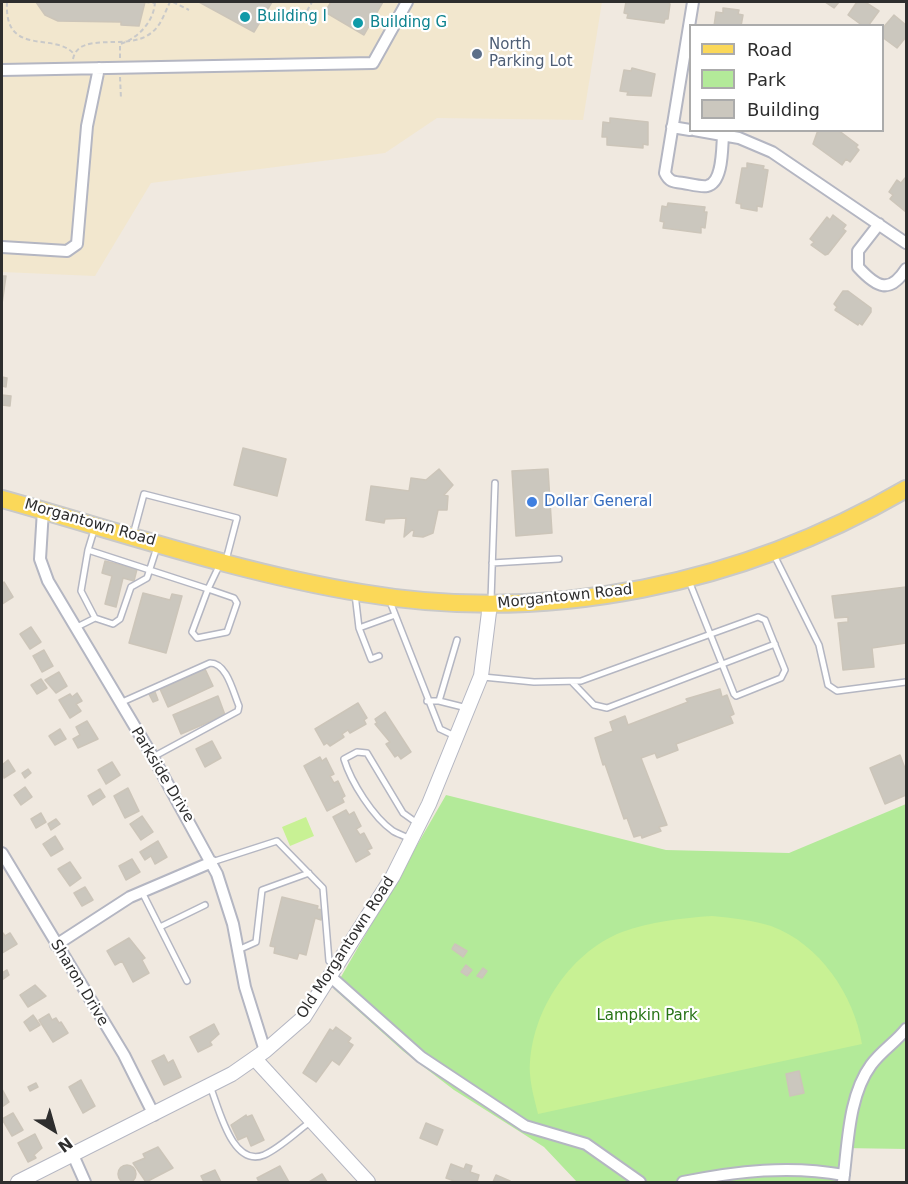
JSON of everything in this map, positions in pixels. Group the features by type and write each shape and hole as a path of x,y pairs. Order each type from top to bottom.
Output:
{"main road":[{"name":"Morgantown Road","path":"2,499 224,561 355,592 388,597 490,604 594,597 689,579 773,553 829,530 906,489"}],"street":[{"path":"2,70 373,63 407,2"},
{"path":"689,24 693,2"},
{"path":"689,26 664,173 671,182 706,187 712,184 718,173 723,135"},
{"path":"2,247 67,251 77,244 87,126 99,68"},
{"path":"672,127 689,130"},
{"path":"704,132 755,143 772,152 906,243"},
{"path":"879,224 858,251 856,262 858,267 880,285 886,287 898,282 906,269"},
{"name":"Parkside Drive","path":"43,510 40,552 42,566 75,628 153,757 212,861 224,890 260,1055 312,1120 341,1150 362,1180"},
{"name":"Old Morgantown Road","path":"18,1182 210,1086 260,1055 304,1017 334,972 419,825 481,676 490,604"},
{"name":"Sharon Drive","path":"2,853 124,1055 154,1115"},
{"path":"56,945 142,892 212,861"},
{"path":"334,972 421,1057 525,1126 586,1144 640,1182"},
{"path":"683,1182 734,1172 812,1169 843,1179 859,1086 879,1054 906,1029"},
{"path":"73,1155 85,1182"}],"lane":[{"path":"490,604 495,483"},
{"path":"88,550 208,589 234,598 237,603 227,632 197,638 192,632 208,589 224,561 237,518 144,494 133,535"},
{"path":"95,525 81,591 95,618"},
{"path":"75,628 95,618 117,623 131,587 145,581 158,542"},
{"path":"773,553 819,645 828,686 837,691 906,682"},
{"path":"492,563 559,559"},
{"path":"481,676 534,682 572,682 593,677 709,635 762,617 775,644 784,674 781,678 736,696 709,635 689,579"},
{"path":"355,592 359,628 371,659 379,656"},
{"path":"388,597 398,632 440,729 457,737"},
{"path":"359,628 395,615"},
{"path":"440,701 457,640"},
{"path":"572,682 594,705 607,708 775,644"},
{"path":"367,648 373,645"},
{"path":"120,703 210,663 215,663 224,670 239,706 238,711 153,757"},
{"path":"427,701 440,701 469,708"},
{"path":"412,839 392,831 372,809 344,759 357,752 367,753 403,813 419,825"},
{"path":"212,861 277,841 323,888 329,961 334,972"},
{"path":"238,950 256,942 262,890 309,873"},
{"path":"142,892 187,981"},
{"path":"160,927 205,905"},
{"path":"210,1086 234,1145 244,1155 252,1157 267,1154 312,1120"}],"path":[{"path":"7,2 9,20 21,36 32,42 63,46 74,54"},
{"path":"120,44 141,31 149,21 155,2 145,2"},
{"path":"73,61 74,54 81,46 91,43 120,44 138,41 153,32 171,2 189,10"},
{"path":"307,11 312,2"},
{"path":"120,44 120,61"},
{"path":"120,75 121,99"}],"shaded area":[{"path":"2,2 602,2 583,120 437,118 385,153 151,183 95,276 2,272"}],"green space":[{"name":"Lampkin Park","path":"446,795 666,850 789,853 906,804 906,1149 843,1148 838,1182 577,1182 544,1147 454,1090 403,1051 334,989"},
{"path":"306,817 314,836 290,846 282,827"},
{"path":"712,916 771,926 805,945 832,973 843,990 858,1026 862,1044 538,1114 530,1074 531,1052 544,1009 555,989 569,971 602,942 622,932 666,921"}],"building":[{"path":"36,2 145,2 139,26 121,25 121,22 58,21 45,15"},
{"name":"Building I","path":"199,2 272,2 254,32"},
{"name":"Building G","path":"331,2 383,2 364,35 325,12"},
{"path":"626,2 667,2 670,4 668,19 665,19 664,23 627,18 628,14 624,13"},
{"path":"825,2 839,2 834,8"},
{"path":"857,2 865,2 879,11 869,24 860,24 848,15"},
{"path":"723,8 739,10 738,14 743,15 741,24 714,24 716,12 723,13"},
{"path":"894,15 906,25 906,37 897,48 884,38 884,27"},
{"path":"632,68 655,74 651,96 627,95 628,92 620,91 624,70 631,71"},
{"path":"610,118 648,122 648,145 643,144 643,148 607,145 607,137 602,137 603,122 610,123"},
{"path":"817,132 841,132 858,145 856,147 859,150 850,162 846,159 842,165 813,144"},
{"path":"747,163 764,166 763,169 768,170 762,207 757,206 757,211 741,208 741,204 736,203 742,168 747,168"},
{"path":"905,178 906,212 890,199 893,195 889,192 897,180 901,183"},
{"path":"668,203 705,207 704,212 707,212 705,228 701,227 701,233 663,228 664,222 660,221 662,206 667,207"},
{"path":"833,215 846,225 843,229 846,231 825,255 811,245 814,242 810,239 827,217 830,220"},
{"path":"2,276 6,276 2,304"},
{"path":"843,291 848,291 871,308 871,312 862,325 859,323 858,325 835,310 837,307 834,304"},
{"path":"2,377 7,378 6,387 2,386"},
{"path":"2,395 11,396 10,406 2,405"},
{"path":"243,448 286,459 277,496 234,485"},
{"path":"439,469 453,485 444,495 448,496 447,510 438,510 433,533 423,537 413,536 414,531 412,530 404,537 406,518 385,519 384,523 366,520 371,486 409,491 411,478 426,480"},
{"name":"Dollar General","path":"548,469 552,533 516,536 512,471"},
{"path":"105,561 137,569 134,581 123,578 116,607 105,604 112,576 102,573"},
{"path":"4,582 13,597 2,604 2,584"},
{"path":"906,587 906,643 872,648 874,667 843,670 838,623 848,622 848,617 835,618 832,596"},
{"path":"143,593 170,600 172,594 182,596 166,653 129,643"},
{"path":"31,627 41,642 30,649 20,634"},
{"path":"44,650 53,666 42,672 33,656"},
{"path":"205,669 213,686 168,707 160,689"},
{"path":"59,672 67,686 56,693 45,680"},
{"path":"41,679 47,688 37,694 31,685"},
{"path":"720,689 722,697 727,695 734,714 730,716 733,723 676,744 678,750 657,758 655,753 641,758 667,825 659,827 661,831 642,838 641,835 634,837 627,818 624,819 595,738 613,731 610,722 625,716 628,725 688,702 686,699"},
{"path":"155,692 158,700 153,702 149,694"},
{"path":"77,693 82,701 76,704 81,711 70,718 59,700 70,694 72,697"},
{"path":"218,696 225,715 181,734 173,715"},
{"path":"358,703 367,718 364,720 366,724 350,733 348,730 342,734 344,737 330,746 327,743 324,745 315,729"},
{"path":"385,712 411,752 401,759 398,755 395,757 386,744 390,742 375,724 377,723 375,719"},
{"path":"87,721 98,739 78,748 73,739 80,735 76,727"},
{"path":"60,729 66,739 55,745 49,736"},
{"path":"212,741 221,758 205,767 196,749"},
{"path":"900,755 906,771 906,795 885,804 870,768"},
{"path":"320,757 322,761 326,758 334,774 330,776 334,783 338,781 345,796 342,798 344,802 327,811 304,766"},
{"path":"8,760 15,771 4,778 2,765"},
{"path":"112,762 120,775 106,784 98,770"},
{"path":"28,769 31,773 25,778 22,773"},
{"path":"25,787 32,797 21,805 14,795"},
{"path":"128,788 139,811 125,818 114,796"},
{"path":"100,789 105,797 93,805 88,796"},
{"path":"346,810 349,815 354,812 361,826 356,829 360,835 364,833 372,848 367,850 370,854 356,862 333,817"},
{"path":"41,813 46,822 36,828 31,819"},
{"path":"142,816 153,832 141,840 130,824"},
{"path":"56,819 60,824 51,830 48,824"},
{"path":"55,836 63,849 51,856 43,844"},
{"path":"158,841 167,857 155,864 151,856 145,860 140,852"},
{"path":"132,859 140,872 126,880 119,866"},
{"path":"70,862 81,878 70,886 58,869"},
{"path":"85,887 93,900 82,906 74,893"},
{"path":"282,897 318,906 317,909 323,910 321,920 315,918 306,955 299,953 297,959 274,953 275,947 270,946"},
{"path":"3,933 5,936 10,933 17,944 2,953"},
{"path":"129,938 145,958 142,960 149,973 133,982 122,961 115,965 107,951"},
{"path":"455,944 467,951 463,957 452,949"},
{"path":"466,965 472,970 467,976 461,972"},
{"path":"483,968 487,971 482,978 477,976"},
{"path":"7,970 9,975 2,980 2,973"},
{"path":"35,985 46,996 28,1007 20,995"},
{"path":"49,1014 52,1020 56,1018 59,1023 61,1022 68,1033 53,1042 39,1020"},
{"path":"33,1015 40,1025 30,1031 24,1022"},
{"path":"214,1024 219,1034 210,1042 212,1045 198,1052 190,1037"},
{"path":"336,1027 351,1038 348,1042 353,1045 339,1065 332,1060 316,1082 303,1073 330,1029 333,1031"},
{"path":"164,1055 168,1063 173,1060 181,1077 164,1085 152,1061"},
{"path":"799,1071 804,1093 790,1096 786,1074"},
{"path":"81,1080 95,1106 83,1113 69,1087"},
{"path":"36,1083 38,1087 30,1091 28,1087"},
{"path":"2,1089 9,1102 2,1107"},
{"path":"13,1113 23,1130 12,1136 2,1119"},
{"path":"246,1115 247,1117 252,1115 264,1140 251,1146 247,1136 238,1140 231,1125"},
{"path":"426,1123 443,1130 437,1145 420,1138"},
{"path":"35,1134 42,1148 34,1155 36,1158 28,1162 18,1143"},
{"path":"158,1147 173,1168 146,1182 133,1163 145,1158 143,1154"},
{"path":"451,1164 464,1169 466,1164 472,1166 470,1172 479,1175 477,1182 457,1182 446,1178"},
{"path":"127,1165 133,1168 136,1174 133,1180 127,1183 121,1180 118,1174 121,1168"},
{"path":"280,1166 289,1182 259,1182 257,1178"},
{"path":"215,1170 221,1182 204,1182 201,1176"},
{"path":"322,1174 327,1182 309,1182"},
{"path":"496,1175 510,1181 510,1182 493,1182"}],"place":[{"name":"Building I","path":"245,17"},
{"name":"Building G","path":"358,23"},
{"name":"North Parking Lot","path":"477,54"},
{"name":"Dollar General","path":"532,502"}]}
